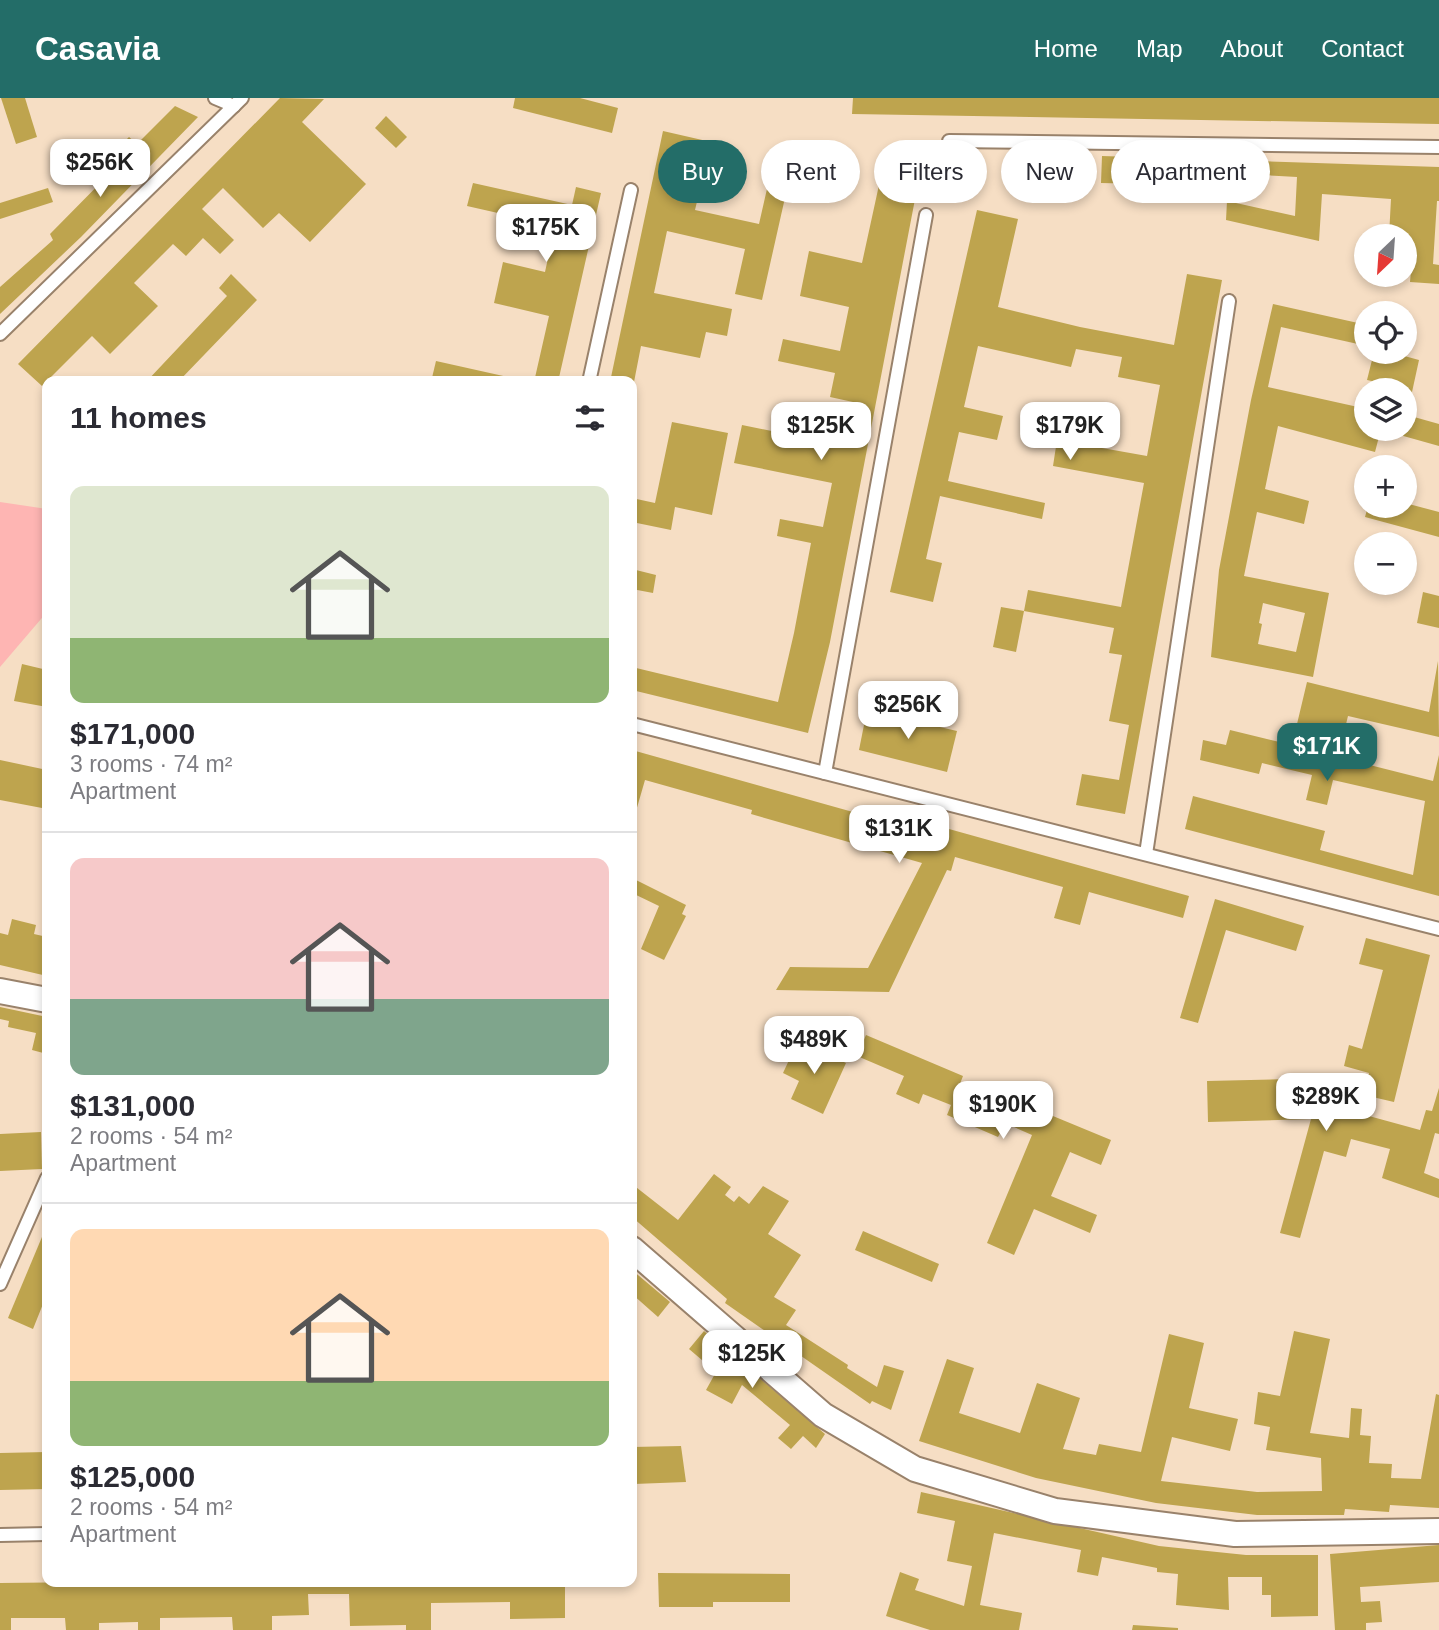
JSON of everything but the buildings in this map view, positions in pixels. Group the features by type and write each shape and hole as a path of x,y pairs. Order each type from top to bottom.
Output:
{"street":[{"path":"0,991 42,999"},
{"path":"637,1254 823,1415 915,1469 1055,1511 1235,1534 1439,1531"}],"lane":[{"path":"215,98 238,102"},
{"path":"0,334 238,102"},
{"path":"987,141 1439,147"},
{"path":"590,376 631,190"},
{"path":"825,773 926,215"},
{"path":"1146,855 1229,301"},
{"path":"637,725 1439,929"},
{"path":"0,1284 42,1189"},
{"path":"0,1535 42,1534"}],"shaded area":[{"path":"0,502 42,508 42,618 0,667"}]}
